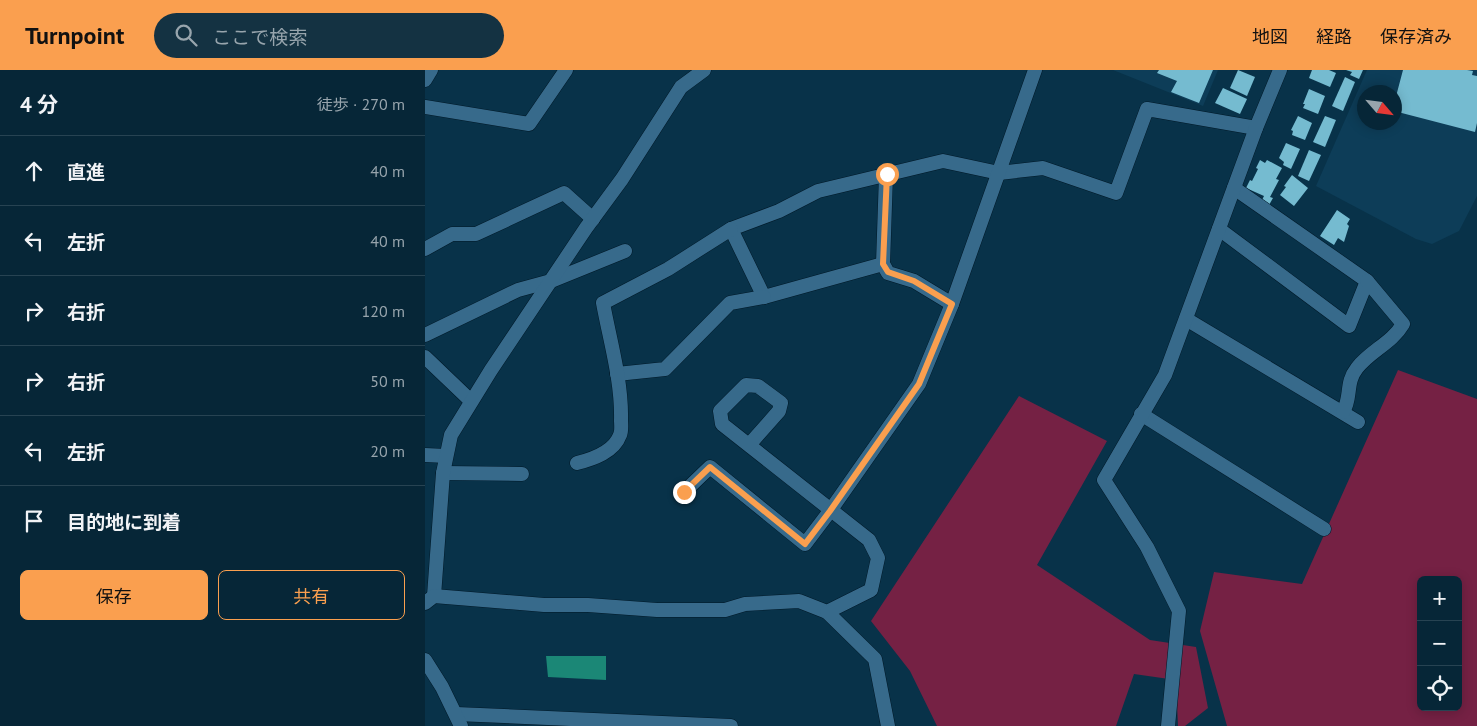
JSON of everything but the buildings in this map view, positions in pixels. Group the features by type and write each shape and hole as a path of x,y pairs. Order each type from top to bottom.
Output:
{"street":[{"path":"425,80 431,70"},
{"path":"425,108 529,124 566,70"},
{"path":"704,70 681,87 622,178 471,401 451,435 443,473 429,599 544,605 588,605 657,610 725,610 745,604 799,601 827,612 875,659 888,726"},
{"path":"684,492 710,467 805,544 919,384 952,304 1035,70"},
{"path":"1168,726 1179,611 1147,547 1104,480 1165,375 1233,188 1281,70"},
{"path":"577,463 595,458 612,447 620,434 621,411 617,374 603,303 667,269 731,229 779,212 818,191 943,160 999,173 1043,168 1116,193 1147,109 1256,128"},
{"path":"887,174 883,264 888,272 914,281 952,304"},
{"path":"1233,188 1367,281 1403,324 1398,333 1358,366 1351,376 1348,404 1343,412"},
{"path":"425,249 452,234 476,234 564,193 593,219"},
{"path":"731,229 764,297"},
{"path":"1219,229 1349,326 1367,281"},
{"path":"425,335 518,290 551,281 625,250"},
{"path":"617,374 665,368 730,304 764,297 883,264"},
{"path":"1186,319 1358,422"},
{"path":"425,357 471,401"},
{"path":"749,445 779,411 781,403 758,386 746,384 720,411 723,424 830,511 869,540 878,558 871,590 827,612"},
{"path":"1141,414 1324,529"},
{"path":"425,454 446,456"},
{"path":"443,473 522,474"},
{"path":"425,660 443,687 458,720 731,726"}],"shaded area":[{"path":"1113,70 1218,70 1203,106"},
{"path":"1367,70 1477,70 1477,196 1459,231 1432,244 1416,239 1316,186 1357,93 1357,130 1402,130 1402,85 1360,85"},
{"path":"1398,370 1477,399 1477,726 1227,726 1200,631 1214,572 1302,584"},
{"path":"1019,396 1107,441 1037,565 1150,640 1196,647 1208,708 1185,726 1178,726 1176,680 1134,674 1116,726 937,726 910,671 871,621"},
{"path":"546,656 606,656 606,680 548,677"}],"route":[{"path":"684,492 710,467 805,544 919,384 952,304 914,281 888,272 883,264 887,174"}]}
